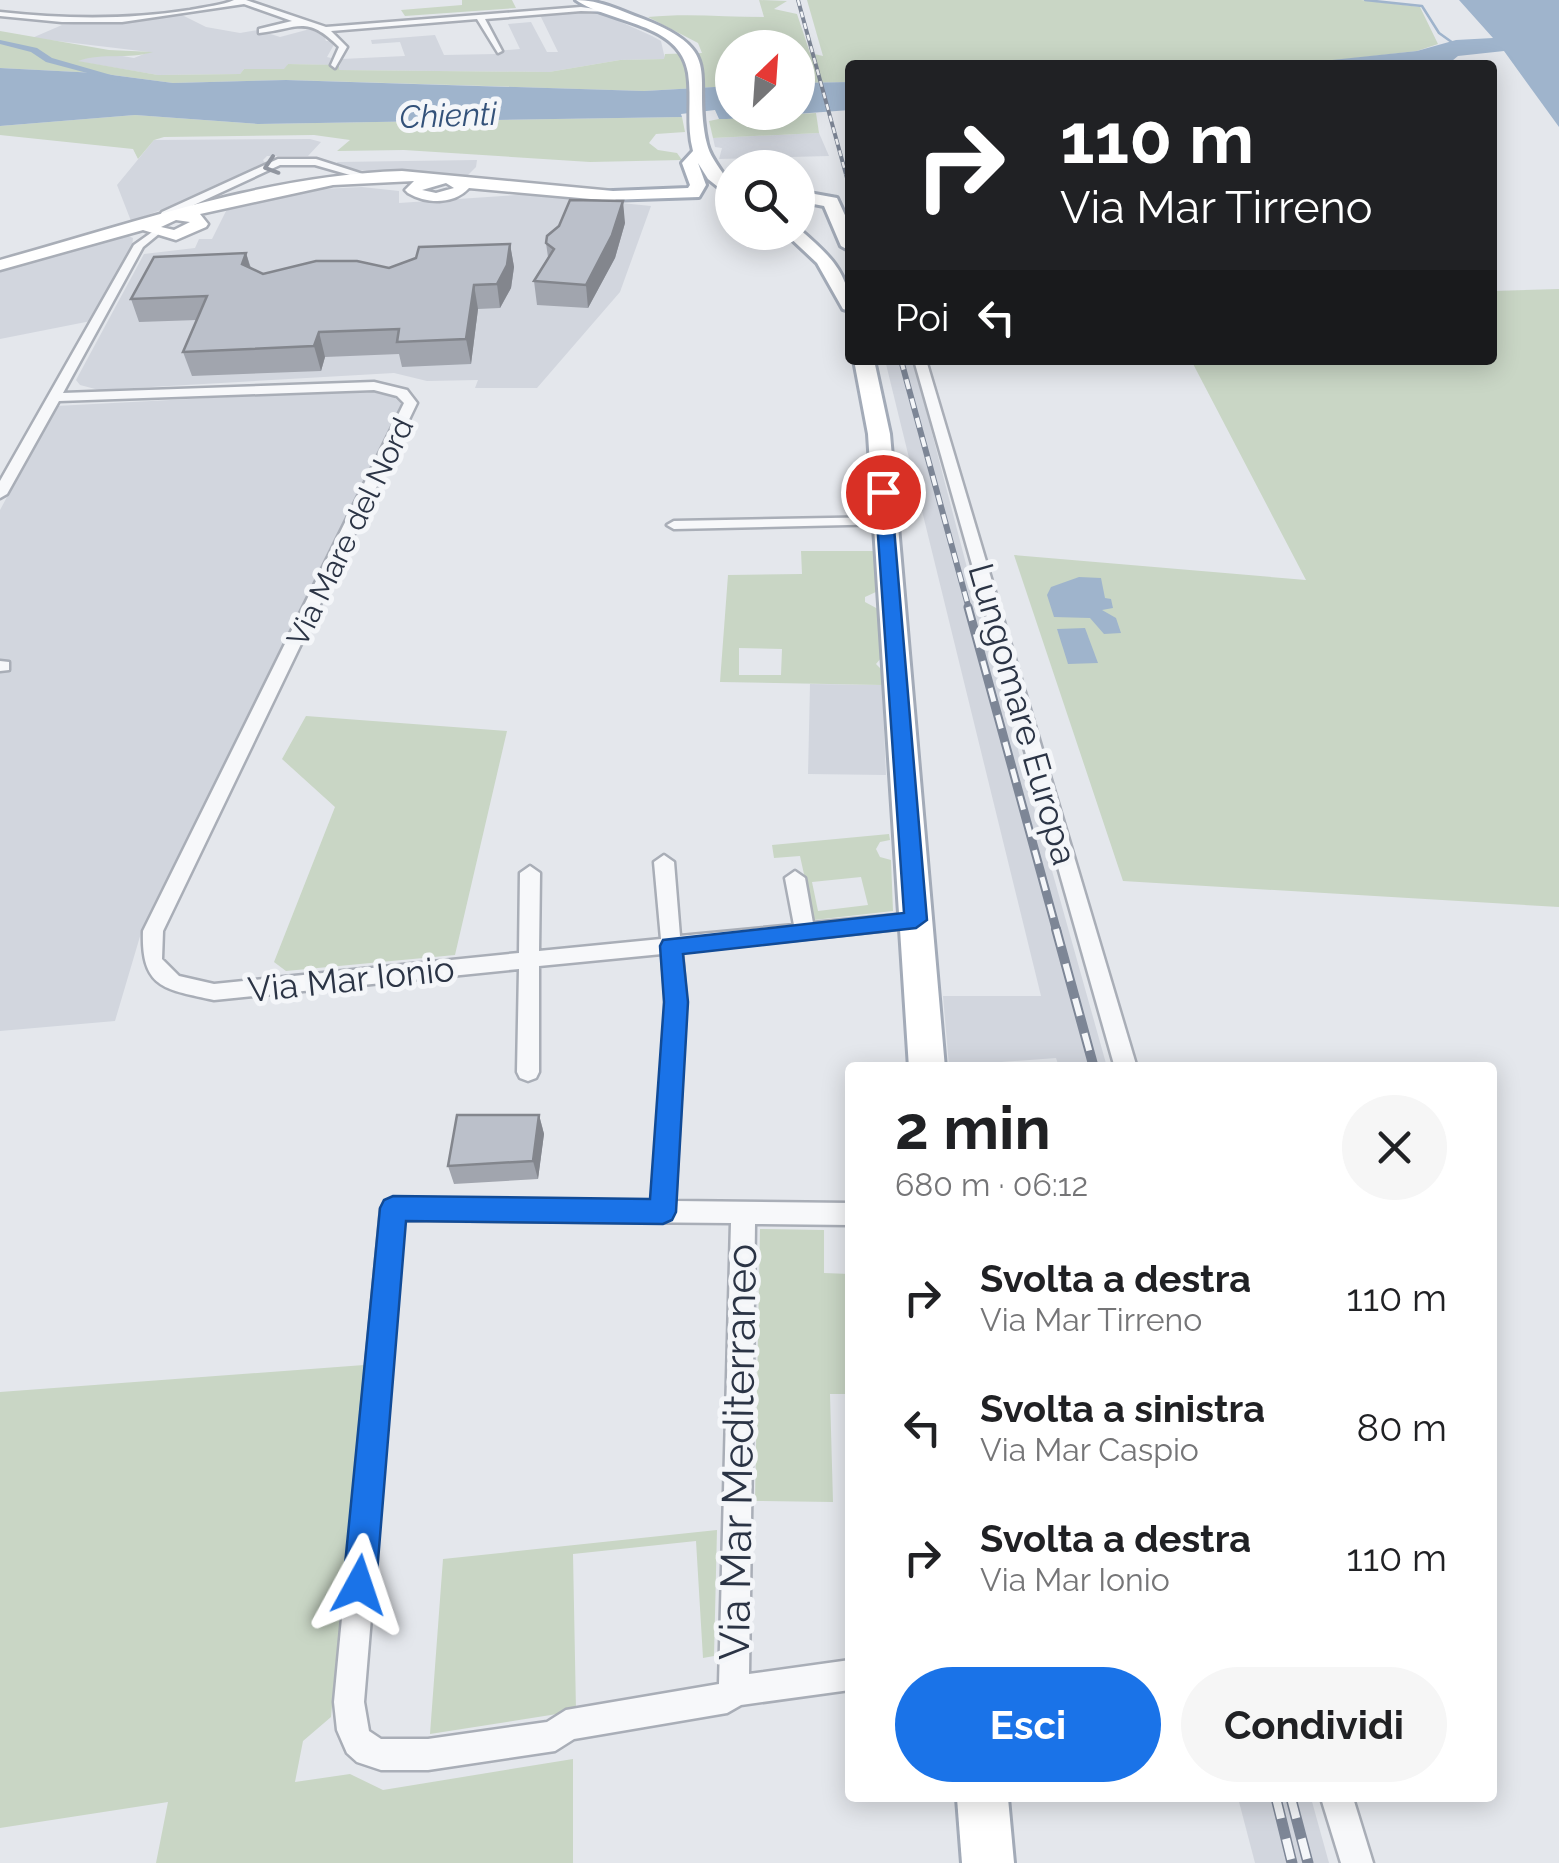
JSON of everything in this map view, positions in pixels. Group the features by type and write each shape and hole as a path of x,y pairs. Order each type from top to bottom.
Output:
{"main road":[{"path":"587,3 673,36 688,48 699,150 714,179"},
{"path":"613,196 691,194 698,185 690,162 699,150"},
{"path":"162,226 279,191 364,176 438,178 460,188"},
{"path":"412,190 419,182 438,178"},
{"path":"279,191 369,184 432,197 460,188 715,200"},
{"path":"815,197 834,207 845,234"},
{"path":"0,264 122,232 195,218 200,224 253,198"},
{"path":"633,198 701,210"},
{"path":"815,217 831,213 834,207"},
{"path":"813,250 824,260 845,294"},
{"path":"865,365 879,434 927,1062"},
{"path":"983,1802 988,1863"}],"street":[{"path":"3,14 64,23 182,13 241,1 325,29 480,17 587,3"},
{"path":"480,17 498,52"},
{"path":"262,31 298,21"},
{"path":"432,21 438,36"},
{"path":"325,29 343,47 335,65"},
{"path":"0,494 139,245 162,226 166,214 278,162 310,161 364,176"},
{"name":"Lungomare Europa","path":"921,365 1124,1062"},
{"name":"Via Mare del Nord","path":"54,397 364,386 397,390 412,404 153,931 152,961 173,983"},
{"path":"674,525 885,522"},
{"path":"664,862 676,1002 663,1212 845,1214"},
{"path":"528,1072 530,873"},
{"path":"795,878 806,932"},
{"name":"Via Mar Ionio","path":"173,983 214,992 916,920"},
{"name":"Via Mar Mediterraneo","path":"663,1212 393,1208 349,1716 356,1738 370,1753 382,1757 408,1756 554,1736 566,1725 727,1698 734,1692 845,1677"},
{"name":"Via Mar Mediterraneo","path":"734,1692 743,1212"},
{"path":"1339,1802 1357,1863"}],"shaded area":[{"path":"601,13 661,41 665,59 620,60 549,72 338,70 342,59 405,56 400,42 372,44 371,40 435,35 444,55 496,54 520,49 508,24 531,22 547,52 558,52 540,15"},
{"path":"182,15 206,27 240,33 258,30 280,37 310,29 326,41 336,41 327,57 331,58 329,65 288,64 285,69 244,69 240,74 158,75 75,61 105,53 134,58 149,52 32,38 62,25"},
{"path":"819,133 829,156 815,156 815,150 721,150 715,147 713,138"},
{"path":"154,140 321,142 308,156 267,156 263,160 266,165 213,191 131,221 117,185"},
{"path":"477,160 476,167 465,178 355,170 338,166 337,162"},
{"path":"362,187 399,191 399,203 531,194 651,206 620,292 537,388 475,388 478,380 427,381 394,373 99,390 76,380 144,254 195,248 199,239 212,239 226,211 238,205 301,190"},
{"path":"126,235 133,238 132,247 91,321 0,339 0,267"},
{"path":"886,365 914,365 1106,1062 1057,1062 1056,1058 949,1062 943,996 1041,996"},
{"path":"360,390 389,393 402,404 401,410 141,933 115,1021 0,1031 0,510 56,406"},
{"path":"810,684 882,685 886,775 808,774"},
{"path":"1239,1802 1312,1802 1329,1863 1255,1863"}],"green space":[{"path":"462,0 512,0 516,8 405,16 401,10 462,5"},
{"path":"759,0 787,1 774,9 797,14 802,30 715,30 715,87 644,91 287,80 173,83 97,73 0,68 0,31 109,50 153,52 78,61 158,75 240,74 244,69 284,69 288,64 339,65 339,70 549,72 620,60 664,59 665,54 702,53 698,43 648,17 764,17"},
{"path":"807,0 1361,0 1420,7 1438,44 1417,51 1339,60 845,60 845,82 815,83 815,54 823,56"},
{"path":"815,113 819,133 713,138 709,121 715,120 715,130 815,130"},
{"path":"135,115 258,124 682,117 685,132 656,134 649,143 658,150 677,153 682,160 590,162 404,150 337,151 350,140 314,135 164,137 154,140 138,159 133,149 0,135 0,126"},
{"path":"1559,289 1559,907 1123,881 1014,555 1306,580 1194,365 1497,365 1497,291"},
{"path":"801,551 875,551 878,591 865,597 865,602 878,609 881,658 876,664 881,669 882,685 720,682 728,575 802,574","holes":["739,648 782,649 781,675 739,675"]},
{"path":"306,716 507,731 455,955 286,971 274,962 335,807 282,759"},
{"path":"889,834 890,840 880,842 876,849 880,857 891,860 893,911 814,920 800,856 774,858 772,845","holes":["861,877 868,905 818,911 812,882"]},
{"path":"760,1229 824,1230 824,1273 845,1274 845,1394 830,1394 833,1502 755,1501"},
{"path":"364,1365 331,1717 303,1741 295,1782 350,1774 383,1790 573,1759 573,1863 156,1863 168,1802 0,1828 0,1392"},
{"path":"717,1530 714,1656 703,1658 696,1541 573,1554 576,1711 430,1734 443,1559"}],"water":[{"path":"1459,0 1559,0 1559,127 1504,51 1458,56 1453,60 1332,60 1417,51 1456,40 1493,38"},
{"name":"Chienti","path":"0,68 97,73 173,83 286,80 644,91 715,87 715,110 681,114 682,117 258,124 135,115 0,126"},
{"path":"845,82 845,110 815,113 815,83"},
{"path":"1079,577 1101,578 1105,598 1111,599 1113,608 1102,610 1116,618 1121,633 1104,634 1090,618 1054,617 1047,595 1051,587"},
{"path":"1085,628 1098,663 1068,664 1057,629"}],"building":[{"path":"570,200 623,201 612,235 586,285 534,281 554,249 546,243 547,236 559,226"},
{"path":"510,244 507,265 497,284 474,285 466,339 397,342 399,329 319,332 314,346 183,352 207,296 131,299 154,257 246,253 242,264 263,274 316,261 357,261 389,268 416,258 419,247"},
{"path":"457,1115 539,1115 533,1161 448,1166"}],"waterway":[{"path":"1365,0 1422,6 1439,33 1453,43"},
{"path":"0,42 121,79"}],"railway":[{"path":"798,0 845,171"},
{"path":"902,365 969,609"},
{"path":"968,607 1057,932"},
{"path":"1056,929 1092,1062"},
{"path":"1277,1802 1292,1863"},
{"path":"1292,1802 1308,1863"}],"route":[{"path":"359,1585 393,1208 663,1212 676,1002 671,946 916,920 883,492"}]}
